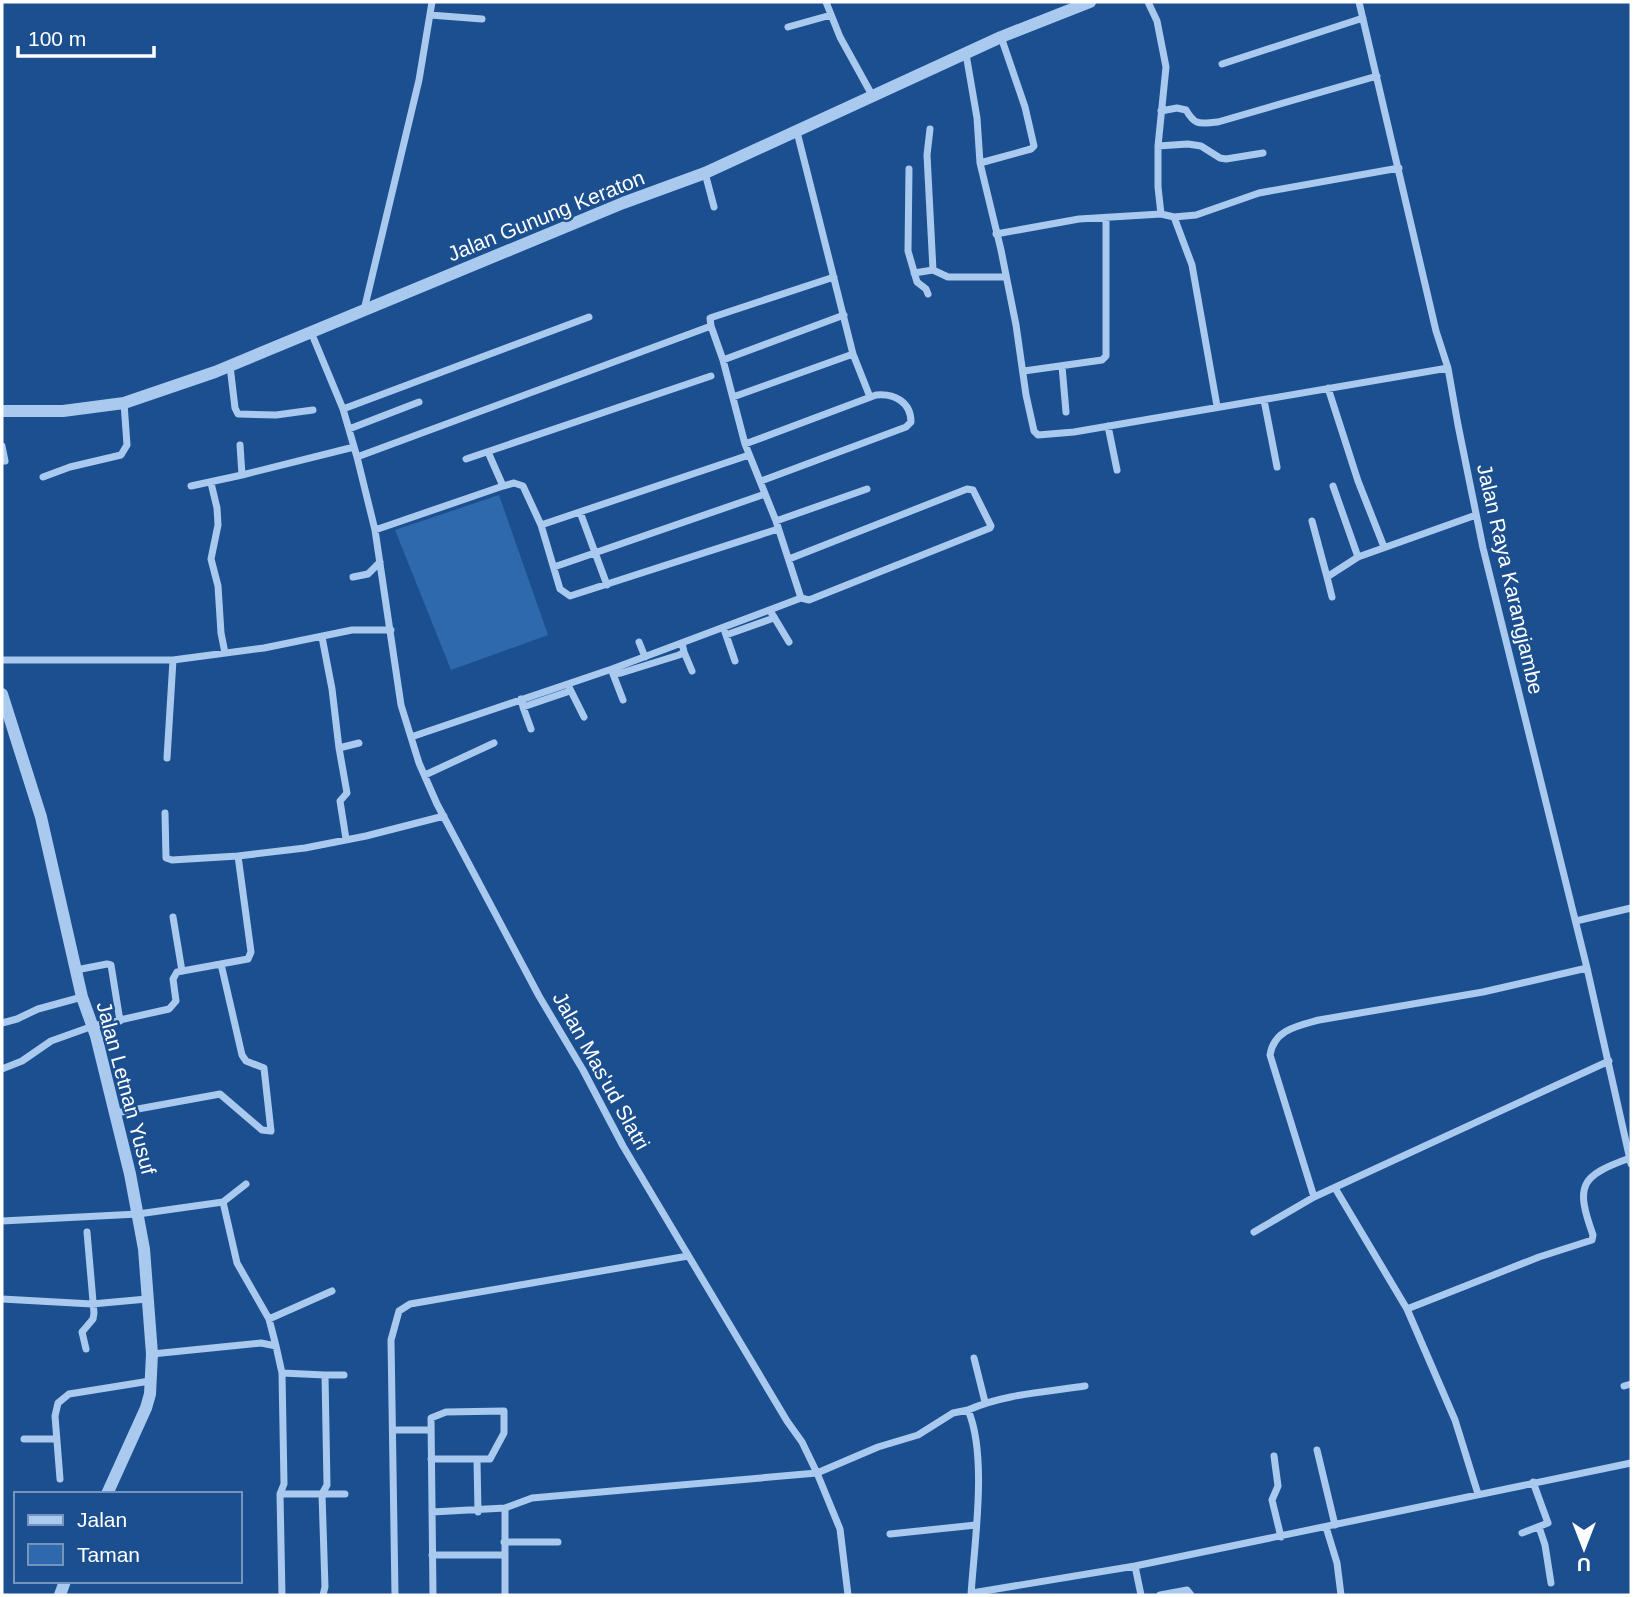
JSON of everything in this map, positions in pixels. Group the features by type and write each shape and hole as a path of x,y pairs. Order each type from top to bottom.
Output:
{"street":[{"path":"364,311 419,80 432,2"},
{"path":"826,2 840,37 872,96"},
{"name":"Jalan Gunung Keraton","path":"2,411 63,411 124,403 230,366 623,203 705,173 1001,37 1090,2"},
{"path":"1148,2 1157,21 1166,67 1158,146 1161,214"},
{"name":"Jalan Raya Karangjambe","path":"1359,2 1436,331 1448,368 1476,515 1520,705 1576,921 1631,1161"},
{"path":"430,15 482,19"},
{"path":"788,27 831,15"},
{"path":"1222,64 1363,18"},
{"path":"979,163 1034,146 1023,100 1001,37"},
{"path":"966,54 977,118 979,163 1006,277 1024,371 1026,396 1034,431 1038,435 1108,426 1448,368"},
{"path":"1161,111 1182,109 1186,110 1191,121 1197,124 1218,122 1377,76"},
{"path":"930,129 927,155 933,270"},
{"path":"797,132 853,354 870,397"},
{"path":"1158,146 1201,146 1226,159 1263,153"},
{"path":"996,234 1079,219 1161,214 1174,217 1196,215 1259,194 1399,168"},
{"path":"909,169 908,251 920,287 926,289 928,295"},
{"path":"705,173 714,207"},
{"path":"1174,217 1192,265 1217,407"},
{"path":"1024,371 1102,360 1106,356 1106,218"},
{"path":"914,273 933,270 948,277 1006,277"},
{"path":"802,598 761,481 745,444 710,318 834,277"},
{"path":"723,360 844,315"},
{"path":"343,409 589,317"},
{"path":"358,457 711,326"},
{"name":"Jalan Mas'ud Slatri","path":"311,332 343,409 358,457 376,530 401,705 425,775 539,996 688,1256 802,1441 840,1529 848,1595"},
{"path":"733,397 853,354"},
{"path":"230,366 235,412 238,414 276,415 313,410"},
{"path":"1062,366 1066,412"},
{"path":"466,459 711,376"},
{"path":"1328,388 1358,481 1384,547"},
{"path":"745,444 880,394 898,398 910,410 910,425 761,481"},
{"path":"1264,400 1277,467"},
{"path":"349,429 419,402"},
{"path":"43,477 70,467 121,455 127,445 124,403"},
{"path":"1108,426 1117,470"},
{"path":"240,445 242,475"},
{"path":"2,446 5,461"},
{"path":"191,486 354,447"},
{"path":"488,452 503,486"},
{"path":"541,526 749,454"},
{"path":"211,483 218,525 211,559 218,586 225,653"},
{"path":"376,530 503,486 514,483 523,486 541,526 560,589 570,596 777,525 867,489"},
{"path":"1333,486 1358,558"},
{"path":"411,737 569,687 682,643 725,632 772,614 802,598 809,600 902,565 991,526 973,490 967,489 789,559"},
{"path":"554,567 765,494"},
{"path":"580,512 607,585"},
{"path":"1327,577 1358,558 1384,547 1476,515"},
{"path":"1312,520 1332,597"},
{"path":"352,577 368,574 380,562"},
{"path":"772,614 789,642"},
{"path":"2,660 173,660 352,630 391,630"},
{"path":"725,632 735,661"},
{"path":"322,637 347,793 340,801 346,839"},
{"path":"639,642 645,657"},
{"path":"682,643 692,671"},
{"path":"612,672 627,672 684,652"},
{"path":"167,758 173,660"},
{"path":"612,672 623,700"},
{"path":"569,687 584,717"},
{"name":"Jalan Letnan Yusuf","path":"2,694 32,785 82,997 93,1026 116,1114 138,1214 152,1354 150,1381 146,1408 108,1492"},
{"path":"522,703 531,729"},
{"path":"339,748 359,743"},
{"path":"425,775 494,743"},
{"path":"165,813 166,858 172,860 305,848 390,831 444,816"},
{"path":"2,1069 22,1061 51,1041 93,1026 172,1007 176,998 174,976 182,971 248,959 251,953 238,856"},
{"path":"1576,921 1631,908"},
{"path":"173,917 182,971"},
{"path":"116,1114 222,1094 262,1130 271,1131 264,1068 246,1061 242,1055 221,964"},
{"path":"76,970 111,965 120,1021"},
{"path":"1314,1197 1270,1055 1272,1044 1281,1036 1294,1026 1331,1017 1446,999 1587,968"},
{"path":"2,1023 38,1009 82,997"},
{"path":"1254,1232 1314,1197 1609,1061"},
{"path":"1407,1309 1539,1257 1592,1240 1593,1235 1582,1203 1583,1191 1596,1172 1631,1161"},
{"path":"2,1221 138,1214 223,1202 246,1184"},
{"path":"1335,1188 1407,1309 1455,1420 1478,1494"},
{"path":"223,1202 237,1263 269,1319 282,1373 282,1595"},
{"path":"86,1232 93,1319 82,1332 86,1349"},
{"path":"396,1595 391,1340 400,1311 410,1304 688,1256"},
{"path":"269,1319 332,1291"},
{"path":"2,1299 92,1304 147,1299"},
{"path":"152,1354 261,1343 276,1346"},
{"path":"974,1357 985,1402"},
{"path":"282,1373 344,1375"},
{"path":"323,1595 322,1494 327,1485 325,1375"},
{"path":"60,1479 56,1406 69,1394 150,1381"},
{"path":"432,1513 478,1512 505,1508 532,1498 817,1472 877,1447 918,1435 953,1413 985,1402 1085,1386"},
{"path":"968,1410 975,1436 978,1489 972,1594 1135,1566 1631,1463"},
{"path":"431,1460 490,1460 504,1433 504,1411 446,1412 431,1418 430,1430 433,1595"},
{"path":"394,1430 430,1430"},
{"path":"24,1439 56,1439"},
{"path":"1317,1450 1341,1595"},
{"path":"1274,1456 1278,1486 1272,1500 1280,1537"},
{"path":"477,1460 478,1512"},
{"path":"1522,1533 1548,1523 1533,1482"},
{"path":"280,1494 345,1494"},
{"path":"505,1508 505,1595"},
{"path":"890,1534 976,1525"},
{"path":"1539,1527 1551,1583"},
{"path":"504,1542 558,1542"},
{"path":"432,1555 504,1555"},
{"path":"1135,1566 1141,1595"},
{"path":"1160,1595 1183,1590 1191,1595"}],"green space":[{"path":"499,495 548,635 451,670 395,530"}]}
